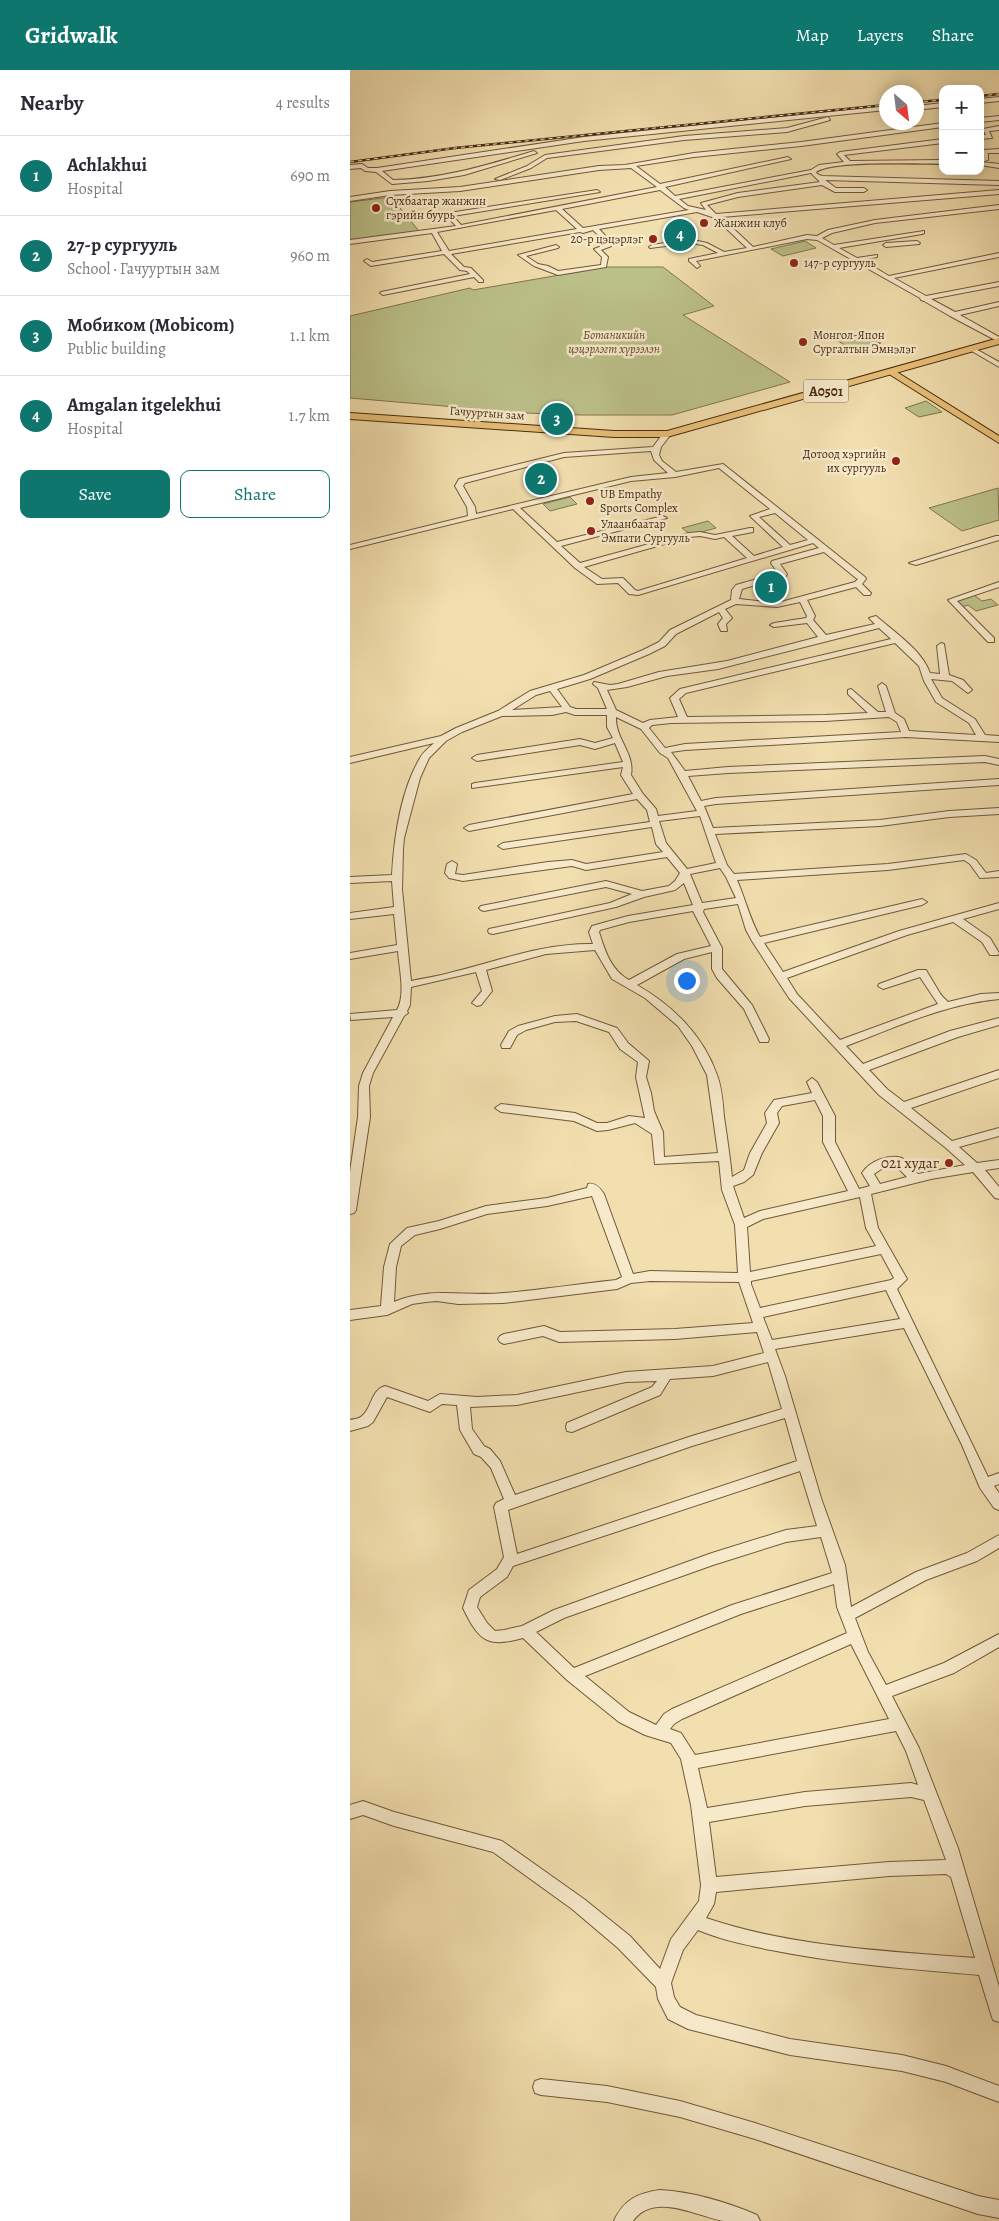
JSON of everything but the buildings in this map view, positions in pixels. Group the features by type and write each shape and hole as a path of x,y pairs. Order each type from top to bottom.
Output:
{"highway":[{"name":"A0501","path":"652,434 667,434 688,430 999,341"},
{"name":"Гачууртын зам","path":"350,416 606,433 652,434"}],"main road":[{"path":"892,372 999,440"}],"street":[{"path":"984,101 999,99"},
{"path":"924,106 939,104"},
{"path":"350,167 362,166 367,170 377,170 591,139 879,110"},
{"path":"502,184 495,180 529,167 545,157 684,138 787,130 835,118 879,110"},
{"path":"984,120 999,118"},
{"path":"350,199 502,184 694,155 801,144 939,126"},
{"path":"984,138 990,137 986,130 999,128"},
{"path":"848,163 840,154 939,142"},
{"path":"529,148 545,157"},
{"path":"984,154 985,151 999,152"},
{"path":"377,170 392,182 414,181 473,172 536,152"},
{"path":"931,154 939,161"},
{"path":"350,242 460,226 557,208 788,159"},
{"path":"673,198 813,171 819,167 848,163 939,162"},
{"path":"984,162 999,166"},
{"path":"627,166 637,169 686,207 714,214 999,192"},
{"path":"813,171 814,175 832,189 864,190"},
{"path":"979,175 981,182"},
{"path":"752,249 703,204 738,195 822,180 999,183"},
{"path":"627,187 660,186"},
{"path":"460,226 449,215 608,190"},
{"path":"818,238 840,229 879,221 999,207"},
{"path":"557,208 583,231"},
{"path":"367,261 370,264 583,231 697,210"},
{"path":"556,247 521,255 536,265 546,267 558,273 604,266 604,257 598,249 611,244 596,228"},
{"path":"433,230 447,252 462,269 469,269 480,281"},
{"path":"834,248 922,232"},
{"path":"697,266 691,260 807,237 818,238 999,341"},
{"path":"652,247 687,240 706,243 723,254"},
{"path":"834,248 917,242"},
{"path":"887,278 999,255"},
{"path":"854,260 875,256"},
{"path":"383,293 475,275"},
{"path":"923,299 999,284"},
{"path":"952,315 999,304"},
{"path":"972,349 999,365"},
{"path":"667,434 655,449 655,458 675,475"},
{"path":"472,517 471,507 459,486 462,482 564,455 655,449"},
{"path":"350,547 631,479 675,475 720,466 862,579 858,584 777,605 735,601 673,632 662,644 588,677 525,697 501,713 443,739 350,760"},
{"path":"515,507 578,566 600,582 620,580 632,592 638,593 815,540"},
{"path":"777,510 754,516 789,548"},
{"path":"556,545 664,518"},
{"path":"578,566 689,535 727,536 750,530"},
{"path":"727,536 752,558"},
{"path":"913,564 999,538"},
{"path":"735,601 736,590 739,587 783,574 775,563 826,549"},
{"path":"858,584 867,593"},
{"path":"991,640 952,600 999,584"},
{"path":"802,598 812,616 809,620"},
{"path":"719,608 728,618 722,624 724,629"},
{"path":"873,618 914,655 922,666 939,700 972,721 982,737"},
{"path":"774,625 809,620"},
{"path":"809,620 823,637"},
{"path":"602,687 611,687 658,675 692,672 823,637 881,625"},
{"path":"683,719 674,698 683,691 896,640"},
{"path":"941,646 945,676"},
{"path":"926,676 945,676 960,681 968,690"},
{"path":"588,677 602,687 612,712 611,728 616,740 625,753 628,764 626,775 650,809 660,844 668,854 676,859 685,872 699,908 698,912 717,948 717,969 748,1008 764,1039"},
{"path":"882,686 882,693 891,714 901,721 906,734"},
{"path":"552,687 567,709"},
{"path":"851,692 876,715"},
{"path":"501,713 552,712 567,709 576,712 612,712 644,727 662,751 671,756 682,774 701,809 722,865 731,877 757,941 793,996 840,1044 882,1092 950,1145 999,1195"},
{"path":"644,727 657,722 683,719 826,718 891,714"},
{"path":"662,751 684,747 906,734 999,739"},
{"path":"350,1210 364,1117 364,1086 368,1073 403,1013 406,1000 396,878 398,838 415,778 425,757 443,739"},
{"path":"476,758 580,742 595,746 616,740"},
{"path":"682,774 737,769 985,759 999,762"},
{"path":"475,786 628,764"},
{"path":"503,846 654,821 701,809 723,800 999,782"},
{"path":"469,828 639,796"},
{"path":"709,831 880,823 949,814 999,811"},
{"path":"452,864 450,873 452,876 463,878 548,865 572,863 586,867 668,854"},
{"path":"731,877 888,867 966,856 983,876 999,874"},
{"path":"685,872 722,865"},
{"path":"586,867 594,888"},
{"path":"493,930 613,905 642,894 672,888 679,883 685,872"},
{"path":"350,880 396,878"},
{"path":"484,908 612,884 642,894"},
{"path":"741,900 635,918 596,928 594,932 602,956 616,977 649,996 682,1024 697,1045 712,1075 725,1157 728,1190 740,1225 743,1278 769,1351 838,1566 838,1577 844,1607 862,1654 912,1748 930,1794 958,1873 999,2014"},
{"path":"757,941 922,902"},
{"path":"779,977 876,942 999,906"},
{"path":"350,916 398,910"},
{"path":"954,918 986,940 994,953"},
{"path":"350,956 402,947"},
{"path":"406,985 549,952 600,947"},
{"path":"628,985 681,956 717,948"},
{"path":"477,1002 487,991 480,967"},
{"path":"883,986 922,972 937,997 946,1006"},
{"path":"840,1044 969,999 999,996"},
{"path":"351,1017 403,1013"},
{"path":"506,1045 513,1033 522,1028 566,1017 583,1018 613,1030 624,1046 644,1060 641,1078 646,1093 648,1111 657,1132 659,1161 725,1157"},
{"path":"860,1069 954,1034 999,1021"},
{"path":"902,1107 999,1074"},
{"path":"812,1082 829,1116 829,1142 866,1191"},
{"path":"728,1183 740,1179 749,1172 756,1153 773,1123 771,1113 778,1103 819,1095"},
{"path":"501,1108 575,1117 584,1119 597,1127 607,1127 630,1120 640,1120 657,1132"},
{"path":"950,1145 999,1132"},
{"path":"916,1179 898,1161 893,1160 879,1164 868,1173 866,1191 872,1228 900,1279 891,1289 986,1484 999,1504"},
{"path":"740,1225 760,1215 916,1179 999,1164"},
{"path":"387,1310 390,1267 396,1244 412,1231 440,1225 486,1210 547,1202 593,1189 598,1194 629,1279"},
{"path":"350,1315 387,1310 410,1300 426,1297 503,1298 617,1284 629,1279 650,1276 743,1278 884,1249"},
{"path":"755,1314 894,1284"},
{"path":"350,1426 365,1421 378,1398 385,1391 430,1407 440,1399 495,1403 571,1390 612,1379 713,1370 769,1351 907,1322"},
{"path":"504,1340 544,1331 559,1337 675,1334 760,1327"},
{"path":"572,1427 656,1391 666,1374"},
{"path":"464,1402 466,1430 479,1450 496,1465 512,1502"},
{"path":"789,1412 692,1441 501,1507 511,1558 502,1573 474,1594 470,1608 485,1634 499,1638 525,1631 559,1614 712,1559 786,1536 826,1531"},
{"path":"509,1562 804,1464"},
{"path":"986,1484 999,1478"},
{"path":"848,1615 921,1576 972,1557 999,1541"},
{"path":"572,1675 661,1638 766,1598 838,1577"},
{"path":"525,1631 572,1675 624,1717 650,1730 660,1731 676,1738 689,1763 700,1816 709,1885 706,1904 678,1945 663,1983"},
{"path":"660,1731 669,1719 677,1714 855,1636"},
{"path":"883,1692 949,1668 999,1640"},
{"path":"689,1763 900,1724"},
{"path":"700,1816 805,1799 911,1790 930,1794"},
{"path":"350,1812 363,1808 394,1819 497,1846 600,1921 648,1965 663,1983 666,2000 674,2013 712,2028 790,2047 910,2064 946,2074 999,2094"},
{"path":"709,1885 888,1869 947,1867 958,1873"},
{"path":"695,1922 742,1937 815,1952 985,1967"},
{"path":"541,2088 607,2094 680,2109 755,2131 978,2205 999,2209"},
{"path":"623,2221 635,2206 642,2202 673,2199 698,2204 752,2221"}],"green space":[{"path":"391,197 419,231 350,241 350,202"},
{"path":"805,241 816,248 783,256 771,249"},
{"name":"Ботаникийн цэцэрлэгт хүрээлэн","path":"606,267 663,267 714,306 683,315 790,382 672,415 526,413 350,398 350,316 470,288 473,290"},
{"path":"857,336 881,343 855,351 831,337 845,338"},
{"path":"926,401 942,412 919,417 905,408"},
{"path":"998,488 999,520 962,531 929,508"},
{"path":"570,497 577,504 550,511 543,504"},
{"path":"708,521 716,528 691,535 682,528"},
{"path":"974,595 982,601 991,599 998,605 976,611 968,605 962,607 957,602"}],"railway":[{"path":"984,96 999,94"},
{"path":"924,101 939,100"},
{"path":"350,162 455,148 879,106"}],"place":[{"name":"Сүхбаатар жанжин гэрийн буурь","path":"376,208"},
{"name":"Жанжин клуб","path":"704,223"},
{"name":"Amgalan itgelekhui","path":"680,235"},
{"name":"20-р цэцэрлэг","path":"653,239"},
{"name":"147-р сургууль","path":"794,263"},
{"name":"Монгол-Япон Сургалтын Эмнэлэг","path":"803,342"},
{"name":"Мобиком (Mobicom)","path":"557,419"},
{"name":"Дотоод хэргийн их сургууль","path":"896,461"},
{"name":"27-р сургууль","path":"541,479"},
{"name":"UB Empathy Sports Complex","path":"590,501"},
{"name":"Улаанбаатар Эмпати Сургууль","path":"591,531"},
{"name":"Achlakhui","path":"771,587"},
{"name":"021 худаг","path":"949,1163"}]}
